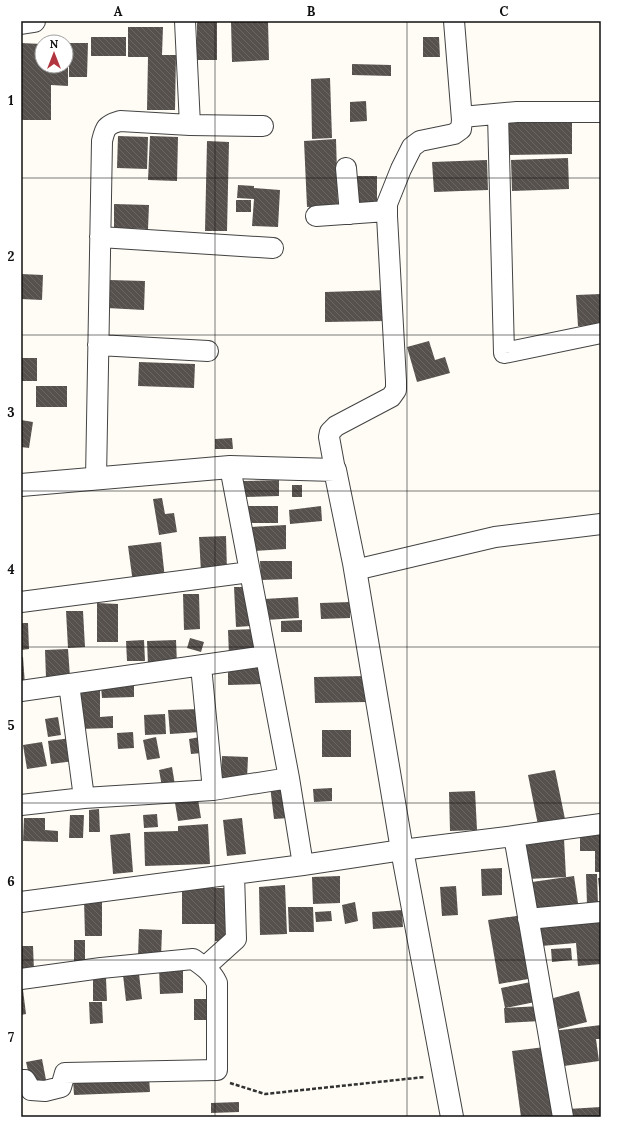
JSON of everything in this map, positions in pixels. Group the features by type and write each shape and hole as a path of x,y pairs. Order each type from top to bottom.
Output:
{"street":[{"path":"21,23 34,21"},
{"path":"185,21 190,125"},
{"path":"452,1117 402,850 355,570 328,437 330,432 336,426 391,397 396,390 387,204 401,169 412,147 420,141 454,134 461,129 462,117 454,21"},
{"path":"462,117 517,112 601,112"},
{"path":"498,114 504,353 601,333"},
{"path":"96,479 102,141 104,130 112,124 120,121 190,125 263,126"},
{"path":"346,168 350,214"},
{"path":"316,216 387,211"},
{"path":"100,237 273,248"},
{"path":"98,346 208,351"},
{"path":"21,485 230,467 334,470"},
{"path":"230,467 289,778 303,865"},
{"path":"355,570 495,537 601,524"},
{"path":"21,602 250,572"},
{"path":"21,691 265,656"},
{"path":"202,666 213,790"},
{"path":"69,684 84,798"},
{"path":"21,805 84,798 213,790 289,778"},
{"path":"21,902 601,824"},
{"path":"514,836 563,1117"},
{"path":"205,968 236,939 234,874"},
{"path":"528,919 601,912"},
{"path":"21,979 102,968 193,959 214,975 217,983 217,1070 65,1073 61,1087 45,1091 31,1090 25,1080 21,1080"}],"path":[{"path":"217,1070 223,1081 265,1094 444,1074"}],"building":[{"path":"197,21 217,21 217,60 197,60"},
{"path":"231,21 268,21 269,60 232,62"},
{"path":"128,27 163,27 162,55 176,55 175,110 147,110 148,57 128,57"},
{"path":"91,37 126,37 126,56 91,56"},
{"path":"423,37 439,37 440,57 423,57"},
{"path":"21,43 34,44 34,74 68,74 68,86 51,85 51,120 21,120"},
{"path":"74,43 88,43 87,77 69,77 69,74 74,74"},
{"path":"352,64 391,65 391,76 352,75"},
{"path":"330,78 332,138 312,139 311,79"},
{"path":"366,101 367,121 350,122 350,102"},
{"path":"572,120 572,154 508,155 507,121"},
{"path":"118,136 148,137 147,169 117,168"},
{"path":"150,136 178,137 177,181 148,180"},
{"path":"336,139 338,206 307,207 304,141"},
{"path":"207,141 229,142 227,231 205,231"},
{"path":"568,158 569,189 512,191 511,160"},
{"path":"487,160 488,190 434,192 432,162"},
{"path":"351,176 377,176 377,203 351,204"},
{"path":"238,185 280,190 278,227 252,226 254,199 237,198"},
{"path":"236,200 251,200 251,212 236,212"},
{"path":"114,204 149,205 148,229 114,228"},
{"path":"21,274 43,275 42,300 21,299"},
{"path":"109,280 145,281 144,310 107,308"},
{"path":"387,290 387,321 325,322 325,292"},
{"path":"601,294 601,325 578,326 576,295"},
{"path":"429,341 435,360 445,357 450,373 417,382 407,347"},
{"path":"21,358 37,358 37,381 21,381"},
{"path":"139,362 195,364 194,388 138,386"},
{"path":"36,386 67,386 67,407 36,407"},
{"path":"21,420 33,422 29,448 21,447"},
{"path":"232,438 233,449 215,449 215,439"},
{"path":"279,480 279,496 244,497 243,481"},
{"path":"292,485 302,485 302,497 292,497"},
{"path":"162,498 165,514 174,513 177,532 159,535 153,499"},
{"path":"248,506 278,506 278,523 248,523"},
{"path":"321,506 322,521 290,524 289,510"},
{"path":"286,525 286,549 252,551 251,527"},
{"path":"226,536 227,571 201,572 199,537"},
{"path":"161,542 165,579 133,583 128,546"},
{"path":"260,561 292,561 292,579 261,580"},
{"path":"234,587 250,587 251,626 236,627"},
{"path":"183,594 199,594 200,629 184,630"},
{"path":"298,597 299,618 265,620 264,599"},
{"path":"350,602 350,618 321,619 320,603"},
{"path":"97,603 118,604 118,642 97,642"},
{"path":"66,611 83,611 85,647 68,648"},
{"path":"302,620 302,632 281,632 281,621"},
{"path":"21,623 28,623 29,649 21,650"},
{"path":"256,629 258,654 229,656 228,630"},
{"path":"190,638 204,642 201,652 187,648"},
{"path":"144,640 145,661 127,661 126,641"},
{"path":"176,640 177,664 148,665 147,641"},
{"path":"68,649 70,677 46,678 45,650"},
{"path":"21,657 23,657 25,685 21,685"},
{"path":"260,664 260,684 228,685 228,665"},
{"path":"367,676 367,702 315,703 314,677"},
{"path":"134,685 134,697 102,698 101,686"},
{"path":"100,689 100,717 113,716 113,728 79,729 74,690"},
{"path":"199,709 200,732 170,734 168,710"},
{"path":"165,714 166,734 145,735 144,715"},
{"path":"58,717 61,735 48,737 45,719"},
{"path":"322,730 351,730 351,757 322,757"},
{"path":"133,732 134,748 118,749 117,733"},
{"path":"156,737 160,758 147,760 143,740"},
{"path":"200,737 202,753 191,754 189,739"},
{"path":"71,738 74,761 51,764 48,741"},
{"path":"42,742 47,766 27,769 23,745"},
{"path":"222,756 248,757 247,779 221,778"},
{"path":"172,767 175,785 162,787 159,770"},
{"path":"555,770 565,819 538,825 528,775"},
{"path":"285,784 289,818 274,819 270,786"},
{"path":"332,788 332,801 314,802 313,789"},
{"path":"475,791 477,830 450,831 449,792"},
{"path":"198,799 201,818 178,821 175,803"},
{"path":"99,809 100,832 89,832 89,810"},
{"path":"157,814 158,827 144,828 143,815"},
{"path":"70,815 84,815 83,838 69,838"},
{"path":"24,818 45,818 45,830 58,831 58,842 23,841"},
{"path":"242,818 246,854 227,856 223,820"},
{"path":"208,824 210,864 145,866 144,832 178,831 178,826"},
{"path":"130,833 133,872 113,874 110,835"},
{"path":"580,835 601,835 601,872 595,872 595,851 580,851"},
{"path":"564,839 566,877 528,879 526,841"},
{"path":"502,868 502,895 482,896 481,869"},
{"path":"586,874 597,874 598,904 587,905"},
{"path":"340,876 340,903 313,904 312,877"},
{"path":"574,876 579,910 537,916 532,882"},
{"path":"598,878 601,878 601,897 600,897"},
{"path":"285,885 287,934 260,935 259,887"},
{"path":"456,886 458,915 442,916 440,887"},
{"path":"182,888 227,888 228,941 215,941 215,924 182,924"},
{"path":"84,900 102,900 102,936 85,936"},
{"path":"355,902 358,921 345,924 342,905"},
{"path":"288,907 313,907 314,932 289,932"},
{"path":"402,910 403,927 373,929 372,912"},
{"path":"331,911 332,921 316,922 315,912"},
{"path":"523,915 534,978 499,984 488,920"},
{"path":"600,916 601,964 578,966 576,943 541,946 539,921"},
{"path":"139,929 162,930 161,958 138,957"},
{"path":"74,940 85,940 85,964 74,964"},
{"path":"21,946 33,946 34,971 21,972"},
{"path":"571,948 572,960 552,962 551,949"},
{"path":"183,967 183,993 160,994 159,968"},
{"path":"139,974 142,999 126,1001 123,975"},
{"path":"93,978 106,978 107,1001 93,1001"},
{"path":"536,981 540,1001 505,1008 501,988"},
{"path":"21,990 23,990 26,1014 21,1015"},
{"path":"579,991 587,1022 559,1029 550,999"},
{"path":"194,999 206,999 206,1020 194,1020"},
{"path":"89,1002 102,1002 103,1023 90,1024"},
{"path":"541,1006 541,1021 505,1023 504,1008"},
{"path":"601,1025 601,1039 596,1039 599,1061 557,1067 553,1031"},
{"path":"545,1047 555,1116 521,1117 512,1051"},
{"path":"42,1059 47,1085 32,1088 26,1062"},
{"path":"149,1077 150,1092 74,1095 73,1080"},
{"path":"239,1102 239,1112 211,1113 211,1103"},
{"path":"601,1107 601,1117 568,1117 568,1109"}]}
